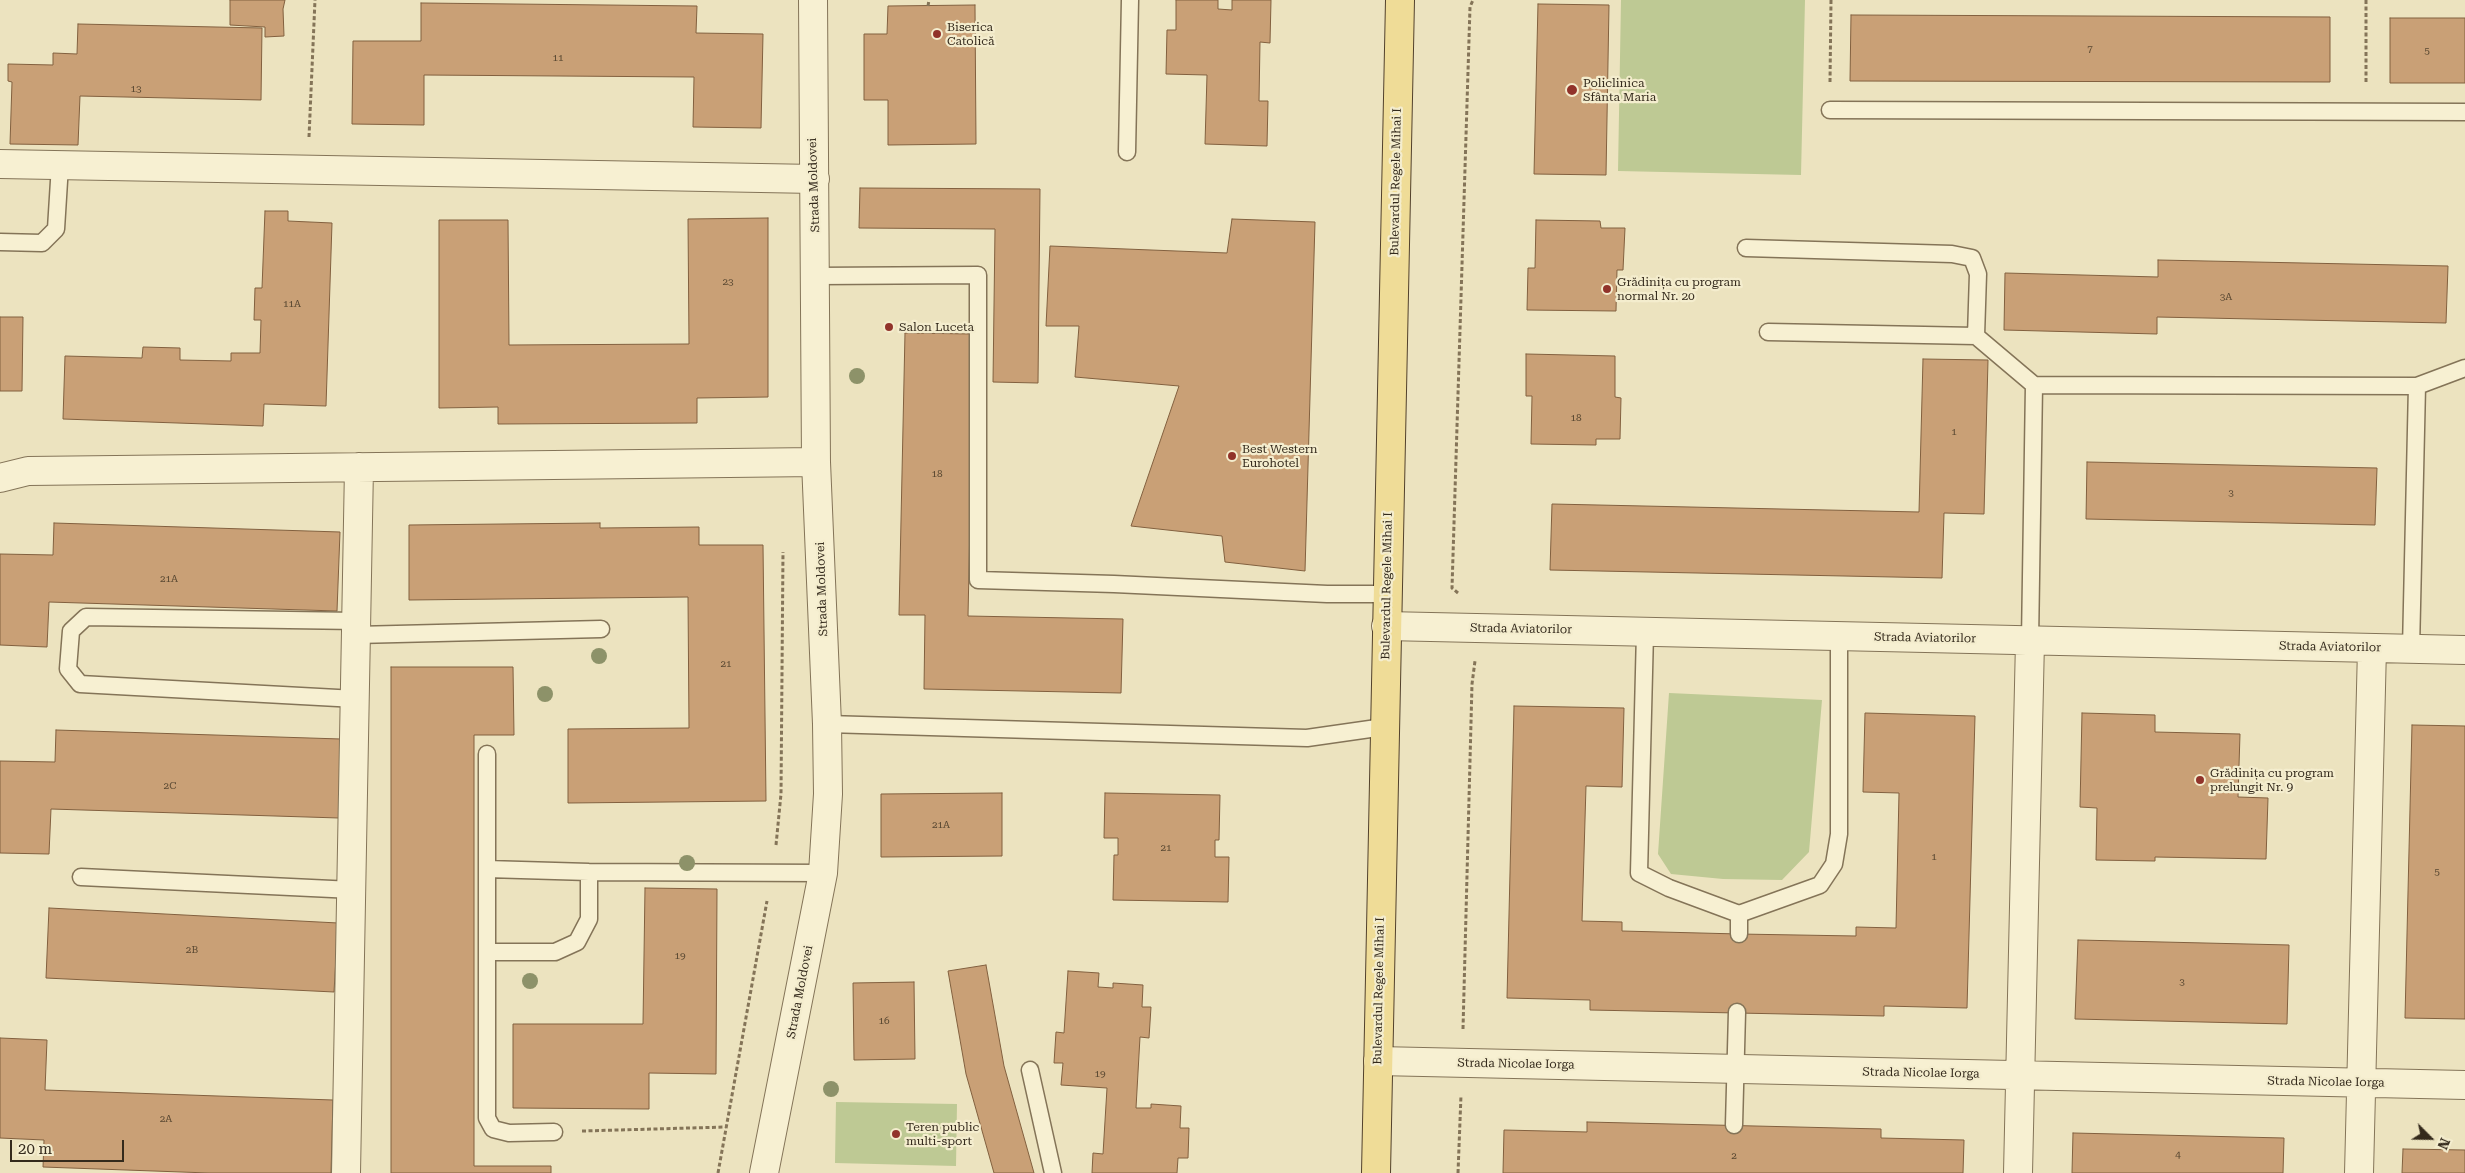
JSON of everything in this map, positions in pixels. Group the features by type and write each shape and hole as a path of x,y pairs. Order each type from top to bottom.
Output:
{"main road":[{"name":"Bulevardul Regele Mihai I","path":"1376,1173 1386,594 1400,0"}],"street":[{"name":"Strada Moldovei","path":"764,1173 824,873 828,794 827,724 816,462 813,0"},
{"path":"0,164 815,179"},
{"path":"0,478 28,471 816,462"},
{"path":"346,1173 360,467"},
{"name":"Strada Aviatorilor","path":"1386,626 2465,650"},
{"path":"2018,1173 2030,640"},
{"path":"2359,1173 2372,648"},
{"name":"Strada Nicolae Iorga","path":"1378,1061 2465,1085"}],"lane":[{"path":"1127,152 1130,0"},
{"path":"1830,110 2465,112"},
{"path":"0,242 42,243 56,229 60,165"},
{"path":"1746,248 1952,254 1972,258 1978,274 1976,336"},
{"path":"816,276 978,275 978,580 1327,594 1386,594"},
{"path":"1768,332 1976,336 2034,385 2417,386 2465,368"},
{"path":"2030,640 2034,385"},
{"path":"2411,649 2417,386"},
{"path":"356,699 80,684 68,669 71,631 86,617 357,628 601,629"},
{"path":"1646,632 1640,873 1669,888 1739,914 1820,886 1834,864 1839,834 1839,636"},
{"path":"827,724 1308,738 1384,727"},
{"path":"486,754 488,952 486,1118 493,1129 509,1133 554,1132"},
{"path":"487,869 589,872 773,871 824,873"},
{"path":"488,952 555,952 577,942 589,919 589,872"},
{"path":"81,877 353,890"},
{"path":"1739,914 1739,934"},
{"path":"1734,1126 1737,1012"},
{"path":"1030,1070 1053,1173"}],"path":[{"path":"308,169 315,0"},
{"path":"928,0 928,6"},
{"path":"1458,1173 1472,684 1479,628 1478,612 1452,588 1470,7 1473,0"},
{"path":"1830,110 1831,0"},
{"path":"2366,0 2366,112"},
{"path":"718,1173 773,871 781,794 783,550"},
{"path":"554,1132 726,1127"}],"green space":[{"path":"1621,0 1805,0 1801,175 1618,171"},
{"path":"1669,693 1822,700 1809,852 1782,880 1723,879 1671,874 1658,854"},
{"name":"Teren public multi-sport","path":"836,1102 957,1104 956,1166 835,1163"}],"building":[{"path":"230,0 285,0 283,9 284,36 265,37 265,27 230,25"},
{"path":"1176,0 1218,0 1218,9 1232,10 1232,0 1271,0 1270,43 1260,42 1259,101 1268,101 1267,146 1205,144 1207,75 1166,74 1167,30 1176,30"},
{"path":"421,3 697,6 696,33 763,34 761,128 693,127 694,77 424,75 424,125 352,124 353,41 421,41"},
{"name":"Policlinica Sfânta Maria","path":"1538,4 1609,5 1606,175 1534,174"},
{"path":"975,5 976,144 888,145 888,100 864,100 864,34 887,34 888,6"},
{"path":"1851,15 2330,17 2330,82 1850,81"},
{"path":"2390,18 2465,18 2465,83 2390,83"},
{"path":"78,24 262,28 261,100 80,96 78,145 10,144 12,82 8,81 8,64 53,65 53,53 77,54"},
{"path":"860,188 1040,189 1038,383 993,382 995,229 859,228"},
{"path":"265,211 288,211 288,221 332,223 326,406 264,404 263,426 63,419 65,356 142,358 143,347 180,348 180,360 231,361 231,353 260,353 261,320 254,320 255,288 262,288"},
{"path":"768,218 768,397 697,398 697,423 498,424 498,407 439,408 439,220 508,220 509,345 689,344 688,219"},
{"name":"Best Western Eurohotel","path":"1232,219 1315,222 1305,571 1225,562 1222,536 1131,526 1179,386 1075,377 1079,326 1046,326 1050,246 1227,253"},
{"path":"1536,220 1600,221 1601,228 1625,228 1623,270 1617,270 1616,311 1527,310 1528,268 1535,268"},
{"path":"2158,260 2448,266 2446,323 2157,317 2157,334 2004,330 2005,273 2158,277"},
{"path":"0,317 23,317 22,391 0,391"},
{"path":"905,333 974,334 968,616 1123,619 1121,693 924,689 925,615 899,615"},
{"path":"1526,354 1615,356 1615,397 1621,398 1620,439 1596,439 1596,445 1531,444 1532,396 1526,396"},
{"path":"1923,359 1988,360 1984,514 1944,513 1942,578 1550,570 1552,504 1919,512"},
{"path":"2087,462 2377,468 2375,525 2086,519"},
{"path":"54,523 340,532 337,611 49,602 47,647 0,645 0,554 53,555"},
{"path":"600,523 600,528 699,527 699,545 763,545 766,801 568,803 568,729 689,728 688,597 409,600 409,525"},
{"path":"391,667 513,667 514,735 474,735 474,1166 551,1166 551,1173 391,1173"},
{"path":"1514,706 1624,708 1622,787 1586,786 1582,921 1622,922 1622,931 1739,934 1856,936 1856,927 1896,928 1899,793 1863,792 1865,713 1975,716 1967,1008 1884,1006 1884,1016 1590,1010 1590,1000 1507,998"},
{"path":"2082,713 2155,715 2155,732 2240,734 2238,797 2268,798 2266,859 2155,857 2155,861 2096,860 2097,808 2080,807"},
{"path":"2412,725 2465,726 2465,1019 2405,1018"},
{"path":"56,730 341,739 339,818 51,809 49,854 0,853 0,761 55,762"},
{"path":"1002,793 1002,856 881,857 881,794"},
{"path":"1105,793 1220,795 1219,840 1215,840 1215,857 1229,857 1228,902 1113,900 1114,855 1118,855 1118,838 1104,838"},
{"path":"645,888 717,889 716,1074 649,1073 649,1109 513,1108 513,1024 643,1024"},
{"path":"49,908 338,923 334,992 46,978"},
{"path":"2078,940 2289,945 2287,1024 2075,1019"},
{"path":"986,965 1004,1066 1034,1173 994,1173 966,1074 948,971"},
{"path":"1068,971 1099,973 1098,987 1113,988 1113,983 1143,985 1142,1007 1151,1007 1149,1038 1140,1037 1136,1108 1151,1108 1151,1104 1181,1106 1180,1128 1189,1128 1188,1158 1178,1158 1177,1173 1092,1173 1093,1153 1103,1154 1107,1088 1061,1085 1063,1063 1054,1063 1056,1032 1064,1033"},
{"path":"914,982 915,1059 854,1060 853,983"},
{"path":"0,1038 47,1040 45,1090 333,1100 331,1173 209,1173 43,1167 44,1140 0,1138"},
{"path":"1587,1122 1881,1129 1881,1138 1964,1140 1963,1173 1503,1173 1504,1130 1587,1132"},
{"path":"2073,1133 2284,1138 2283,1173 2072,1173"},
{"path":"2403,1149 2465,1150 2465,1173 2402,1173"}],"place":[{"name":"Biserica Catolică","path":"937,34"},
{"name":"Policlinica Sfânta Maria","path":"1572,90"},
{"name":"Grădinița cu program normal Nr. 20","path":"1607,289"},
{"name":"Salon Luceta","path":"889,327"},
{"name":"Best Western Eurohotel","path":"1232,456"},
{"name":"Grădinița cu program prelungit Nr. 9","path":"2200,780"},
{"name":"Teren public multi-sport","path":"896,1134"}]}
